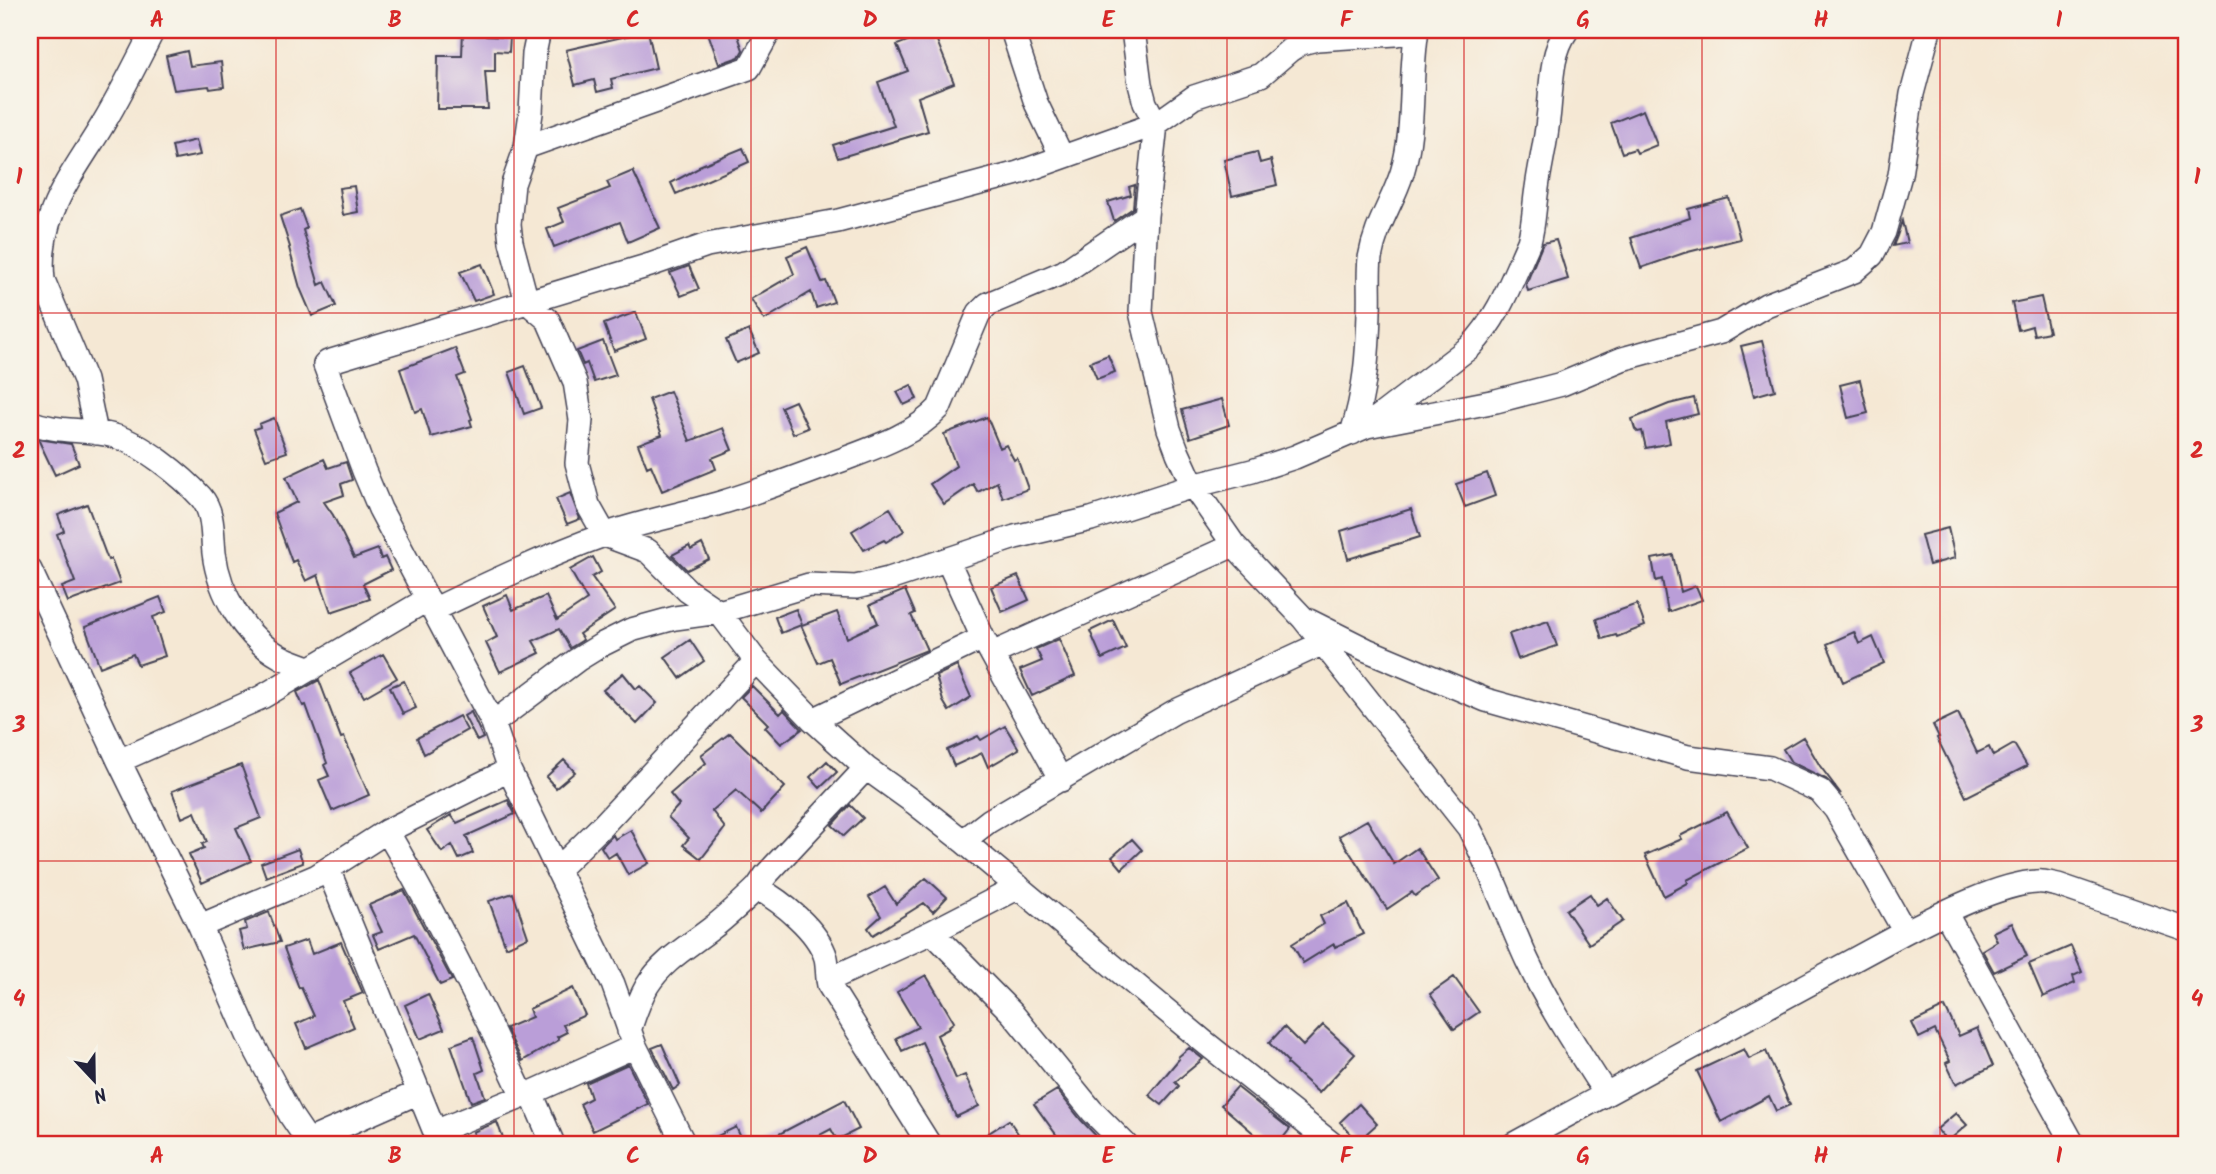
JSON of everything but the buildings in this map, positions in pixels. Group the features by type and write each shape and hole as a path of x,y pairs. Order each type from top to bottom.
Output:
{"street":[{"path":"96,433 85,380 43,280 41,264 48,218 59,193 104,122 153,30"},
{"path":"539,30 534,54 526,147 513,184 509,224 513,257 527,302 548,320 575,382 581,420 577,463 588,505 605,535 648,551 688,592 719,612 756,661 813,720 866,768 962,841 1332,1144"},
{"path":"526,147 750,68 770,30"},
{"path":"1012,30 1036,103 1062,158"},
{"path":"1133,30 1145,103 1156,124 1146,216 1141,312 1169,429 1193,486 1234,545 1303,618 1469,828 1483,854 1527,960 1544,993 1606,1094"},
{"path":"684,1144 632,1038 613,984 509,770 493,723 380,509 325,365 410,336 650,265 716,242 838,222 1018,173 1156,124 1194,97 1261,75 1301,43 1317,39 1396,34 1416,30 1412,56 1413,91 1409,136 1402,173 1375,232 1370,262 1368,355 1359,429"},
{"path":"1359,429 1470,348 1496,314 1530,242 1548,121 1553,65 1558,45 1567,30"},
{"path":"493,723 603,643 631,630 719,612 809,585 856,587 889,579 1016,537 1091,519 1193,486 1252,471 1295,457 1359,429 1496,401 1562,384 1622,359 1721,332 1766,305 1854,271 1872,255 1884,232 1900,175 1912,94 1929,30"},
{"path":"119,761 230,713 431,604 605,535 716,504 872,449 919,425 939,408 979,313 988,304 1064,272 1146,216"},
{"path":"30,422 42,427 114,436 133,444 187,483 202,498 209,510 214,557 232,608 264,646 282,657 311,668"},
{"path":"813,720 1234,545"},
{"path":"948,561 988,646 1061,780"},
{"path":"30,570 200,926 263,1067 309,1143 419,1091"},
{"path":"1303,618 1367,650 1486,700 1688,757 1770,768 1820,791 1836,810 1905,932"},
{"path":"962,841 989,821 1174,712 1323,643"},
{"path":"557,870 603,825 756,661"},
{"path":"632,1038 637,1005 660,969 757,888 866,768"},
{"path":"200,926 328,869 387,831 509,770"},
{"path":"387,831 432,908 553,1144"},
{"path":"328,869 437,1138 632,1038"},
{"path":"1514,1144 1905,932 1945,912 2017,884 2039,881 2058,885 2186,929"},
{"path":"828,980 932,932 1019,887"},
{"path":"757,888 777,899 812,934 826,958 828,980 929,1144"},
{"path":"1945,912 2073,1144"},
{"path":"932,932 1012,1013 1092,1111 1125,1144"}]}
